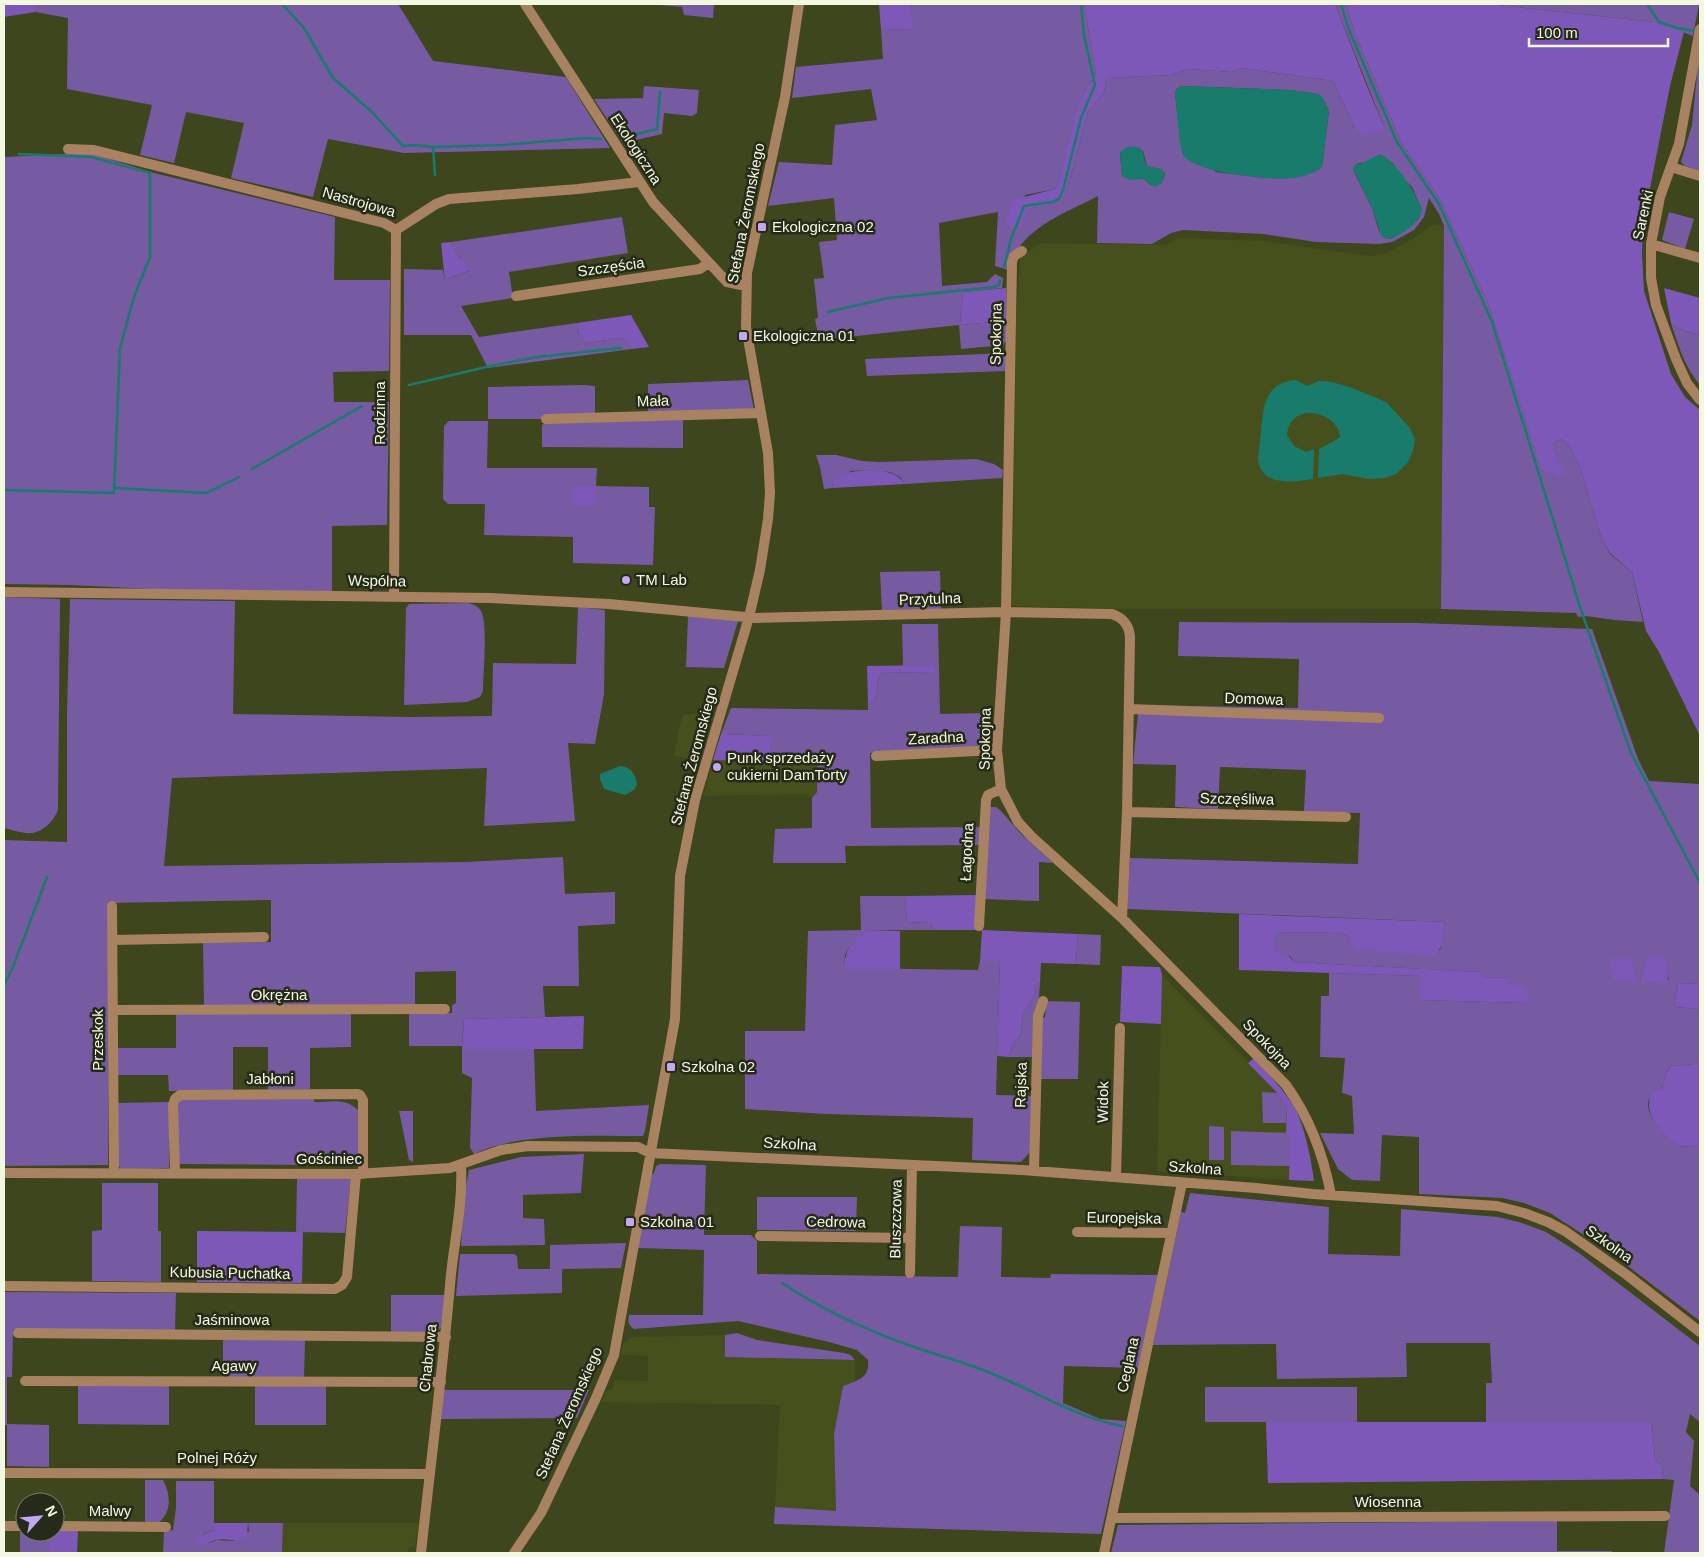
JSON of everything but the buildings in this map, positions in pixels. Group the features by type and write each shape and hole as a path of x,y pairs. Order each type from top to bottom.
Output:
{"street":[{"name":"Ekologiczna","path":"525,4 653,202 727,282 746,286"},
{"name":"Stefana Żeromskiego","path":"514,1553 541,1513 596,1398 614,1355 675,1019 680,876 695,800 749,617 760,570 769,505 769,472 746,327 746,286 747,273 785,97 799,4"},
{"name":"Sarenki","path":"1700,29 1679,144 1660,197 1651,244 1651,278 1656,305 1687,383 1700,400"},
{"name":"Nastrojowa","path":"68,150 94,150 144,162 384,223 396,230 436,204 449,199 578,189 639,182"},
{"path":"1671,167 1700,176"},
{"name":"Rodzinna","path":"394,596 396,230"},
{"path":"1651,244 1700,258"},
{"name":"Spokojna","path":"1022,252 1014,256 1012,262 1006,612 997,750 1001,789 1018,822 1032,837 1122,918 1286,1085 1300,1108 1317,1146 1326,1168 1331,1195"},
{"name":"Szczęścia","path":"516,296 700,269 708,263"},
{"name":"Mała","path":"546,419 761,413"},
{"name":"Wspólna","path":"4,592 490,598 609,604 749,617"},
{"name":"Przytulna","path":"749,617 878,616 1006,612 1112,614 1123,620 1130,632 1129,709"},
{"path":"1122,918 1129,709"},
{"name":"Domowa","path":"1129,709 1379,718"},
{"name":"Zaradna","path":"876,756 997,750"},
{"name":"Łagodna","path":"979,926 986,800 988,795 1001,789"},
{"name":"Szczęśliwa","path":"1126,812 1346,817"},
{"name":"Przeskok","path":"112,906 114,1172"},
{"path":"112,940 264,937"},
{"name":"Rajska","path":"1034,1170 1038,1016 1043,1001"},
{"name":"Okrężna","path":"113,1010 445,1010"},
{"name":"Widok","path":"1116,1177 1120,1028"},
{"name":"Jabłoni","path":"175,1173 173,1105 175,1099 180,1095 358,1094 363,1100 360,1174"},
{"name":"Gościniec","path":"4,1173 360,1174 441,1169 461,1165 501,1150 528,1146 638,1147 650,1153"},
{"name":"Szkolna","path":"650,1153 1034,1170 1331,1195 1497,1206 1541,1219 1573,1236 1700,1332"},
{"name":"Chabrowa","path":"421,1553 442,1382 454,1244 462,1183 461,1165"},
{"name":"Bluszczowa","path":"910,1273 912,1165"},
{"name":"Kubusia Puchatka","path":"4,1286 335,1289 342,1285 347,1276 360,1174"},
{"name":"Ceglana","path":"1104,1553 1182,1182"},
{"name":"Europejska","path":"1077,1232 1171,1233"},
{"name":"Cedrowa","path":"760,1236 911,1238"},
{"name":"Jaśminowa","path":"18,1333 446,1336"},
{"name":"Agawy","path":"26,1381 442,1382"},
{"name":"Polnej Róży","path":"4,1473 430,1474"},
{"name":"Wiosenna","path":"1112,1518 1665,1516"},
{"name":"Malwy","path":"65,1526 166,1526"}],"shaded area":[{"path":"4,4 38,4 35,12 4,17"},
{"path":"38,4 398,4 433,61 566,77 610,148 404,153 328,139 313,197 231,178 244,123 186,112 174,163 140,155 152,105 67,89 68,18 35,12"},
{"path":"649,4 714,4 713,18 684,15 682,7"},
{"path":"879,4 910,4 914,29 881,30"},
{"path":"910,4 1084,4 1096,75 1084,92 1058,183 1055,189 1025,195 1020,229 1027,209 1045,206 1066,193 1088,112 1104,92 1107,78 1170,75 1190,69 1232,72 1241,68 1333,81 1355,128 1385,129 1335,4 1346,4 1355,34 1401,142 1439,197 1488,303 1541,467 1555,476 1557,457 1553,444 1560,439 1570,447 1579,465 1602,540 1610,554 1632,572 1643,622 1586,616 1578,617 1576,613 1441,609 1444,226 1429,198 1424,217 1414,230 1392,242 1379,244 1316,242 1263,234 1183,230 1171,233 1152,244 1097,243 1098,196 1044,224 1035,231 1018,249 1008,270 995,266 998,212 939,223 942,286 987,282 995,274 1003,278 1002,288 963,292 960,325 1006,321 1006,341 1003,345 961,349 959,325 819,340 815,319 818,318 814,279 824,278 819,242 837,240 834,198 768,206 779,162 832,165 835,125 877,120 871,89 792,98 796,67 883,59 881,30 913,29","holes":["1181,86 1290,90 1318,94 1329,111 1322,167 1293,178 1266,178 1216,172 1180,135 1175,94 1176,90","1143,151 1147,166 1164,172 1165,175 1161,184 1151,185 1144,179 1122,176 1120,153","1392,162 1412,187 1422,210 1418,220 1391,239 1379,231 1372,208 1354,172 1358,163"]},
{"path":"1084,4 1335,4 1385,129 1380,133 1364,136 1355,128 1333,81 1241,68 1232,72 1190,69 1170,75 1107,78 1104,92 1088,112 1066,193 1061,200 1045,206 1028,209 1021,229 1005,225 1012,204 1016,199 1055,189 1058,183 1079,105 1084,92 1096,75"},
{"path":"1346,4 1488,4 1655,22 1684,32 1670,86 1643,224 1642,253 1644,291 1671,374 1685,397 1700,410 1700,736 1659,652 1646,631 1632,572 1610,553 1602,540 1579,465 1570,447 1560,439 1553,444 1553,449 1565,472 1560,476 1555,476 1541,468 1488,303 1439,197 1401,142 1355,34"},
{"path":"1488,4 1699,4 1693,36 1655,22"},
{"path":"1698,64 1700,65 1700,171 1685,166 1681,162 1692,125"},
{"path":"644,86 699,90 697,113 692,116 664,113 662,134 623,143 594,99 643,98"},
{"path":"93,154 154,173 335,217 334,280 390,280 389,371 333,372 334,402 389,402 387,525 332,526 332,592 4,584 4,157"},
{"path":"1669,212 1694,219 1685,249 1662,240"},
{"path":"622,217 628,253 509,272 513,298 461,306 479,337 577,323 578,333 588,343 620,338 632,349 488,368 471,335 404,335 404,269 443,270 445,281 469,271 470,266 461,259 451,242"},
{"path":"1434,224 1444,226 1441,609 1129,609 1012,606 1016,320 1020,257 1041,243 1165,245 1178,238 1263,241 1370,256 1385,254"},
{"path":"451,242 459,257 472,268 445,281 441,243"},
{"path":"1006,288 1006,321 960,325 963,292"},
{"path":"1664,288 1700,298 1700,335 1679,329 1671,323"},
{"path":"631,315 649,347 632,349 620,338 588,343 578,332 577,323"},
{"path":"1671,323 1679,329 1700,335 1700,385 1686,364"},
{"path":"1006,353 1006,371 867,376 865,359"},
{"path":"748,380 754,410 648,412 648,384"},
{"path":"595,386 595,413 541,419 488,419 488,387"},
{"path":"683,420 683,448 542,447 542,425 546,422"},
{"path":"449,421 488,421 487,468 597,468 596,486 649,487 649,507 655,507 653,565 573,563 573,537 484,535 485,504 448,504 443,499 444,426"},
{"path":"816,455 836,455 862,461 880,462 976,459 994,464 1003,470 1002,478 905,484 900,477 890,472 851,471 833,482 832,488 824,489"},
{"path":"865,470 882,471 892,474 901,479 905,484 832,488 833,482 844,473"},
{"path":"572,486 596,486 596,506 572,506"},
{"path":"940,571 941,609 882,610 880,572"},
{"path":"4,597 60,599 58,809 55,817 48,824 32,833 4,828"},
{"path":"70,599 235,601 233,714 411,717 492,716 493,663 576,664 578,607 605,610 604,694 595,744 568,743 575,821 484,826 487,768 172,778 164,866 466,862 563,857 565,894 615,892 615,924 578,926 579,986 543,986 545,1017 464,1019 462,1046 409,1046 409,1013 452,1013 452,1005 456,1003 456,971 415,972 415,1005 204,1005 203,943 271,942 271,900 109,903 108,1165 4,1166 4,840 67,842 67,712"},
{"path":"468,603 480,609 483,617 485,649 483,691 480,697 467,702 404,705 406,608 409,604"},
{"path":"688,616 738,621 724,668 686,667"},
{"path":"1179,622 1417,623 1592,629 1638,759 1649,781 1700,784 1700,984 1678,983 1674,1001 1675,1007 1700,1009 1700,1061 1695,1064 1671,1066 1665,1075 1664,1085 1651,1095 1648,1104 1656,1124 1677,1146 1700,1147 1700,1321 1604,1248 1550,1213 1524,1203 1502,1198 1419,1194 1419,1137 1382,1135 1380,1181 1352,1180 1338,1169 1320,1133 1354,1134 1352,1096 1342,1093 1345,1058 1320,1057 1321,996 1329,996 1329,973 1421,976 1420,1000 1527,1003 1527,995 1522,985 1512,985 1509,983 1509,978 1483,977 1480,972 1294,962 1290,956 1274,953 1274,932 1342,933 1348,936 1356,949 1440,950 1445,922 1127,909 1130,858 1358,864 1360,813 1304,812 1306,770 1220,767 1218,809 1175,807 1176,765 1133,764 1139,705 1298,708 1299,659 1178,656","holes":["1667,960 1669,980 1640,982 1645,963"]},
{"path":"902,624 938,624 940,714 986,713 985,748 870,753 871,828 980,827 980,845 845,846 846,863 773,863 775,829 812,828 812,798 817,792 818,754 770,753 771,736 721,734 731,708 868,710 868,705 876,698 878,681 883,672 932,673 934,665 903,666"},
{"path":"934,665 935,670 932,673 883,672 878,681 876,698 868,705 867,666"},
{"path":"710,712 696,760 674,756 682,715"},
{"path":"721,734 772,736 770,753 818,754 818,763 713,760"},
{"path":"713,760 818,763 817,792 812,798 806,794 704,796"},
{"path":"990,807 996,807 1001,811 1021,834 1053,863 1039,862 1039,901 982,899"},
{"path":"978,895 977,930 931,930 932,923 907,922 905,896"},
{"path":"860,896 905,896 907,922 932,923 931,930 866,930 849,948 845,955 844,968 978,970 980,961 1000,961 996,1095 1034,1096 1032,1150 1021,1162 972,1160 973,1118 826,1114 745,1109 745,1031 805,1031 808,931 861,930"},
{"path":"1239,914 1445,922 1441,946 1436,954 1432,956 1355,949 1348,936 1342,933 1275,932 1274,952 1287,954 1294,962 1481,972 1483,977 1509,978 1509,983 1512,985 1522,985 1527,994 1528,1003 1420,1000 1420,976 1239,970"},
{"path":"866,930 900,931 900,969 844,969 850,946"},
{"path":"982,930 1078,934 1076,964 1041,963 1040,983 1036,985 1035,996 1023,1014 1021,1035 1013,1044 1009,1057 997,1056 1000,961 980,961"},
{"path":"1078,934 1101,935 1100,965 1076,964"},
{"path":"1652,956 1665,957 1667,960 1668,983 1640,982 1645,964"},
{"path":"1613,958 1632,959 1635,982 1614,981 1609,960"},
{"path":"1122,966 1160,967 1162,975 1161,1024 1120,1022"},
{"path":"1162,975 1254,1068 1287,1107 1290,1133 1289,1180 1157,1171"},
{"path":"1040,983 1035,1057 1009,1057 1013,1044 1021,1035 1023,1014 1035,996 1036,985"},
{"path":"1678,983 1700,984 1700,1009 1675,1007 1674,1001"},
{"path":"1046,1001 1080,1002 1078,1079 1041,1079 1042,1018 1045,1017"},
{"path":"176,1014 351,1014 351,1047 310,1048 310,1089 268,1090 268,1047 233,1047 233,1090 169,1091 168,1075 116,1075 116,1048 176,1048"},
{"path":"584,1016 583,1049 462,1049 464,1019"},
{"path":"534,1048 536,1111 649,1105 643,1136 579,1136 534,1139 492,1147 474,1154 470,1148 472,1078 462,1073 462,1049"},
{"path":"1254,1058 1279,1086 1296,1110 1302,1125 1314,1181 1289,1180 1290,1133 1286,1133 1287,1107 1277,1093 1248,1063"},
{"path":"1700,1061 1700,1147 1677,1146 1660,1129 1651,1116 1649,1102 1651,1093 1662,1088 1665,1075 1671,1066 1695,1064"},
{"path":"1262,1092 1277,1093 1287,1107 1286,1123 1263,1123"},
{"path":"314,1098 314,1102 344,1102 359,1111 359,1154 357,1164 178,1164 178,1102 182,1099"},
{"path":"169,1102 169,1168 122,1169 118,1166 116,1103"},
{"path":"399,1111 413,1111 413,1162 409,1160"},
{"path":"1209,1126 1224,1127 1224,1160 1209,1160"},
{"path":"1231,1131 1290,1133 1290,1166 1231,1165"},
{"path":"584,1154 581,1193 523,1195 523,1218 544,1219 545,1245 461,1246 464,1196 469,1170 521,1157"},
{"path":"660,1164 706,1165 704,1235 751,1235 757,1241 757,1274 958,1277 960,1226 1002,1227 1001,1277 1050,1278 1051,1274 1158,1275 1138,1368 1064,1366 1063,1403 1100,1419 1126,1421 1101,1534 774,1524 775,1507 836,1511 834,1434 843,1386 865,1375 868,1360 857,1350 738,1321 632,1328 629,1323 629,1315 703,1315 704,1250 638,1248 651,1175 654,1173 656,1166"},
{"path":"297,1178 351,1178 345,1233 296,1232"},
{"path":"102,1183 158,1183 158,1231 161,1231 161,1282 92,1281 92,1231 102,1230"},
{"path":"1190,1193 1329,1207 1328,1254 1400,1256 1401,1209 1498,1217 1519,1222 1546,1232 1579,1253 1700,1346 1700,1422 1690,1414 1686,1432 1694,1441 1690,1486 1700,1495 1700,1553 1664,1553 1674,1480 1663,1479 1662,1467 1655,1458 1652,1422 1486,1422 1486,1383 1492,1383 1490,1343 1406,1343 1407,1377 1277,1379 1276,1344 1153,1345 1181,1212 1185,1213"},
{"path":"757,1197 857,1197 856,1231 757,1230"},
{"path":"197,1231 303,1232 302,1283 197,1282"},
{"path":"626,1243 621,1268 562,1269 562,1293 456,1296 460,1254 514,1254 517,1256 518,1269 550,1269 550,1245"},
{"path":"4,1292 176,1293 175,1331 13,1330 12,1377 7,1377 7,1424 49,1425 49,1467 7,1466 7,1425 4,1425"},
{"path":"391,1295 445,1295 441,1327 437,1333 391,1333"},
{"path":"737,1333 757,1340 844,1353 851,1355 855,1360 725,1357 725,1335"},
{"path":"725,1335 725,1357 855,1360 855,1381 843,1386 834,1434 836,1512 775,1507 780,1405 602,1402 605,1392 612,1389 615,1380 648,1381 648,1356 621,1355 622,1345 629,1339 634,1337"},
{"path":"223,1339 305,1340 304,1378 223,1377"},
{"path":"78,1384 169,1384 169,1425 78,1424"},
{"path":"255,1386 326,1386 326,1425 255,1425"},
{"path":"1205,1387 1357,1387 1357,1422 1205,1422"},
{"path":"443,1390 589,1390 577,1418 440,1419"},
{"path":"1266,1422 1652,1422 1655,1458 1662,1467 1663,1479 1268,1483"},
{"path":"145,1480 163,1480 168,1491 168,1509 163,1519 158,1523 145,1523"},
{"path":"176,1481 214,1481 214,1530 203,1534 209,1543 217,1540 234,1541 249,1531 248,1523 283,1523 282,1553 163,1553 164,1531 173,1530 176,1508"},
{"path":"1557,1521 1557,1551 1612,1551 1612,1553 1111,1553 1118,1525"},
{"path":"214,1523 248,1523 247,1536 238,1540 221,1539 197,1545 195,1540 197,1537 214,1530"},
{"path":"283,1523 420,1523 415,1545 408,1549 408,1553 282,1553"},
{"path":"65,1531 78,1531 77,1553 49,1553 49,1542 65,1542"},
{"path":"20,1542 49,1542 49,1553 20,1553"}],"water":[{"path":"1181,86 1290,90 1318,94 1323,98 1329,111 1322,167 1301,177 1283,179 1252,177 1217,171 1190,161 1183,155 1179,135 1175,94 1176,90"},
{"path":"1130,146 1142,150 1147,166 1162,169 1165,175 1161,184 1154,187 1144,179 1135,180 1122,176 1120,153"},
{"path":"1380,154 1399,170 1411,187 1422,210 1418,220 1409,229 1387,239 1382,237 1372,208 1353,169 1355,164 1363,163"},
{"path":"1296,380 1307,386 1319,381 1332,382 1386,402 1410,428 1415,440 1408,462 1396,474 1385,478 1369,479 1342,474 1318,478 1319,449 1340,437 1338,429 1324,416 1315,413 1305,413 1297,417 1290,424 1287,435 1294,446 1306,452 1314,449 1313,479 1279,481 1265,474 1260,468 1258,459 1265,405 1268,397 1278,385"},
{"path":"620,766 632,771 637,784 634,790 625,795 604,789 600,779 600,774"}],"waterway":[{"path":"282,4 304,28 333,78 372,112 403,146 503,145 586,138 601,139"},
{"path":"1004,267 1011,239 1024,206 1052,202 1059,199 1063,190 1081,118 1095,85 1084,35 1081,4"},
{"path":"1341,4 1349,30 1397,142 1439,204 1492,322 1580,607 1631,753 1700,883"},
{"path":"1647,4 1659,22 1695,31"},
{"path":"622,138 657,129 660,92"},
{"path":"433,147 435,175"},
{"path":"4,490 114,493 120,348 134,297 150,257 150,173 91,157 19,154"},
{"path":"828,312 888,298 994,287 999,285 1000,280"},
{"path":"409,385 537,357 621,348"},
{"path":"252,469 362,406"},
{"path":"114,488 206,493 239,477"},
{"path":"4,985 13,967 47,877"},
{"path":"782,1283 827,1310 875,1332 984,1371 1073,1411 1122,1426"}],"place":[{"name":"Ekologiczna 02","path":"762,227"},
{"name":"Ekologiczna 01","path":"743,336"},
{"name":"TM Lab","path":"626,580"},
{"name":"Punk sprzedaży cukierni DamTorty","path":"717,767"},
{"name":"Szkolna 02","path":"671,1067"},
{"name":"Szkolna 01","path":"630,1222"}]}
